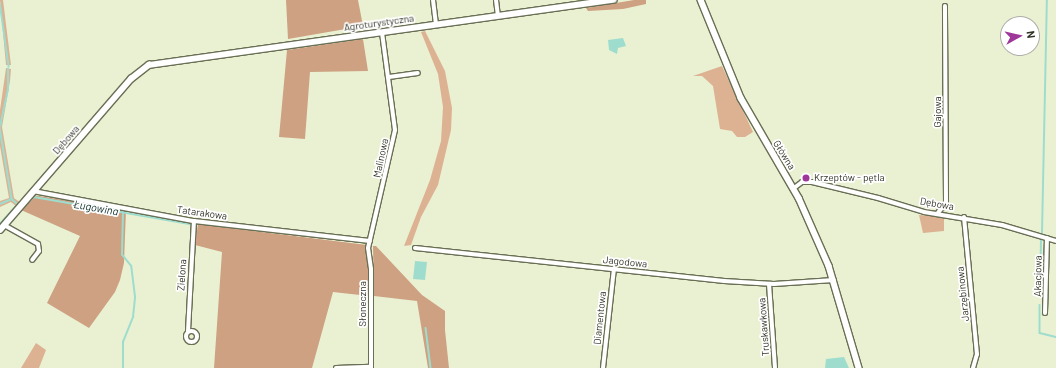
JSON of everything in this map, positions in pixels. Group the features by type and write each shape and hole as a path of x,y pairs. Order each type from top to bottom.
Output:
{"street":[{"path":"433,0 436,24"},
{"path":"496,0 498,16"},
{"name":"Agroturystyczna","path":"148,65 613,0"},
{"name":"Główna","path":"701,0 749,115 794,188 834,280 859,368"},
{"name":"Gajowa","path":"937,214 946,203 945,6"},
{"name":"Malinowa","path":"370,240 394,135 389,77 382,32"},
{"name":"Dębowa","path":"0,230 131,79 148,65"},
{"path":"389,77 418,73"},
{"name":"Dębowa","path":"794,188 802,182 812,182 937,214 964,217 1056,241"},
{"name":"Tatarakowa","path":"33,192 194,221 370,240"},
{"name":"Jarzębinowa","path":"964,217 977,354 973,368"},
{"name":"Zielona","path":"188,331 194,221"},
{"path":"4,225 38,244 39,251 32,260"},
{"name":"Akacjowa","path":"1045,313 1047,238"},
{"name":"Słoneczna","path":"336,368 371,368 370,240"},
{"name":"Jagodowa","path":"415,248 769,284 834,280"},
{"name":"Diamentowa","path":"603,368 614,269"},
{"name":"Truskawkowa","path":"769,284 775,368"}],"shaded area":[{"path":"0,0 3,0 11,65 6,65"},
{"path":"286,0 358,0 363,26 288,39"},
{"path":"634,0 646,0 646,4 623,9 588,11 586,8"},
{"path":"425,31 445,71 452,108 451,130 438,185 421,217 411,245 404,246 430,180 441,141 443,107 438,74 421,32"},
{"path":"363,39 368,71 310,72 305,139 279,137 287,50"},
{"path":"722,66 753,132 745,137 737,137 732,131 720,129 713,86 702,76 693,76"},
{"path":"6,68 11,69 2,127 14,198 21,203 17,207 11,202 0,207 0,201 9,198 0,146 0,110"},
{"path":"33,195 126,210 124,263 120,280 115,292 89,328 47,303 80,236 21,210"},
{"path":"919,215 944,217 944,231 923,233"},
{"path":"198,224 367,245 369,296 333,292 312,368 214,368 222,252 195,245"},
{"path":"373,246 376,246 422,295 445,311 445,330 449,368 428,368 417,301 374,296"},
{"path":"36,343 46,350 39,368 21,368"}],"water":[{"path":"623,38 626,46 618,48 617,54 609,50 608,40"},
{"path":"415,261 427,262 425,280 413,279"},
{"path":"844,357 849,368 825,368 826,359"}],"waterway":[{"path":"1042,233 1047,0"},
{"name":"Ługowina","path":"0,2 9,66"},
{"name":"Ługowina","path":"0,127 8,90 8,69"},
{"name":"Ługowina","path":"0,128 12,199 22,208 34,197 191,224"},
{"path":"0,204 12,199"},
{"path":"0,224 17,205"},
{"name":"Ługowina","path":"123,211 122,255 131,266 135,297 133,317 123,342 123,368"},
{"path":"1040,297 1041,239"},
{"path":"1040,305 1040,333 1056,337"},
{"path":"426,328 431,368"}],"place":[{"name":"Krzeptów - pętla","path":"806,178"}]}
